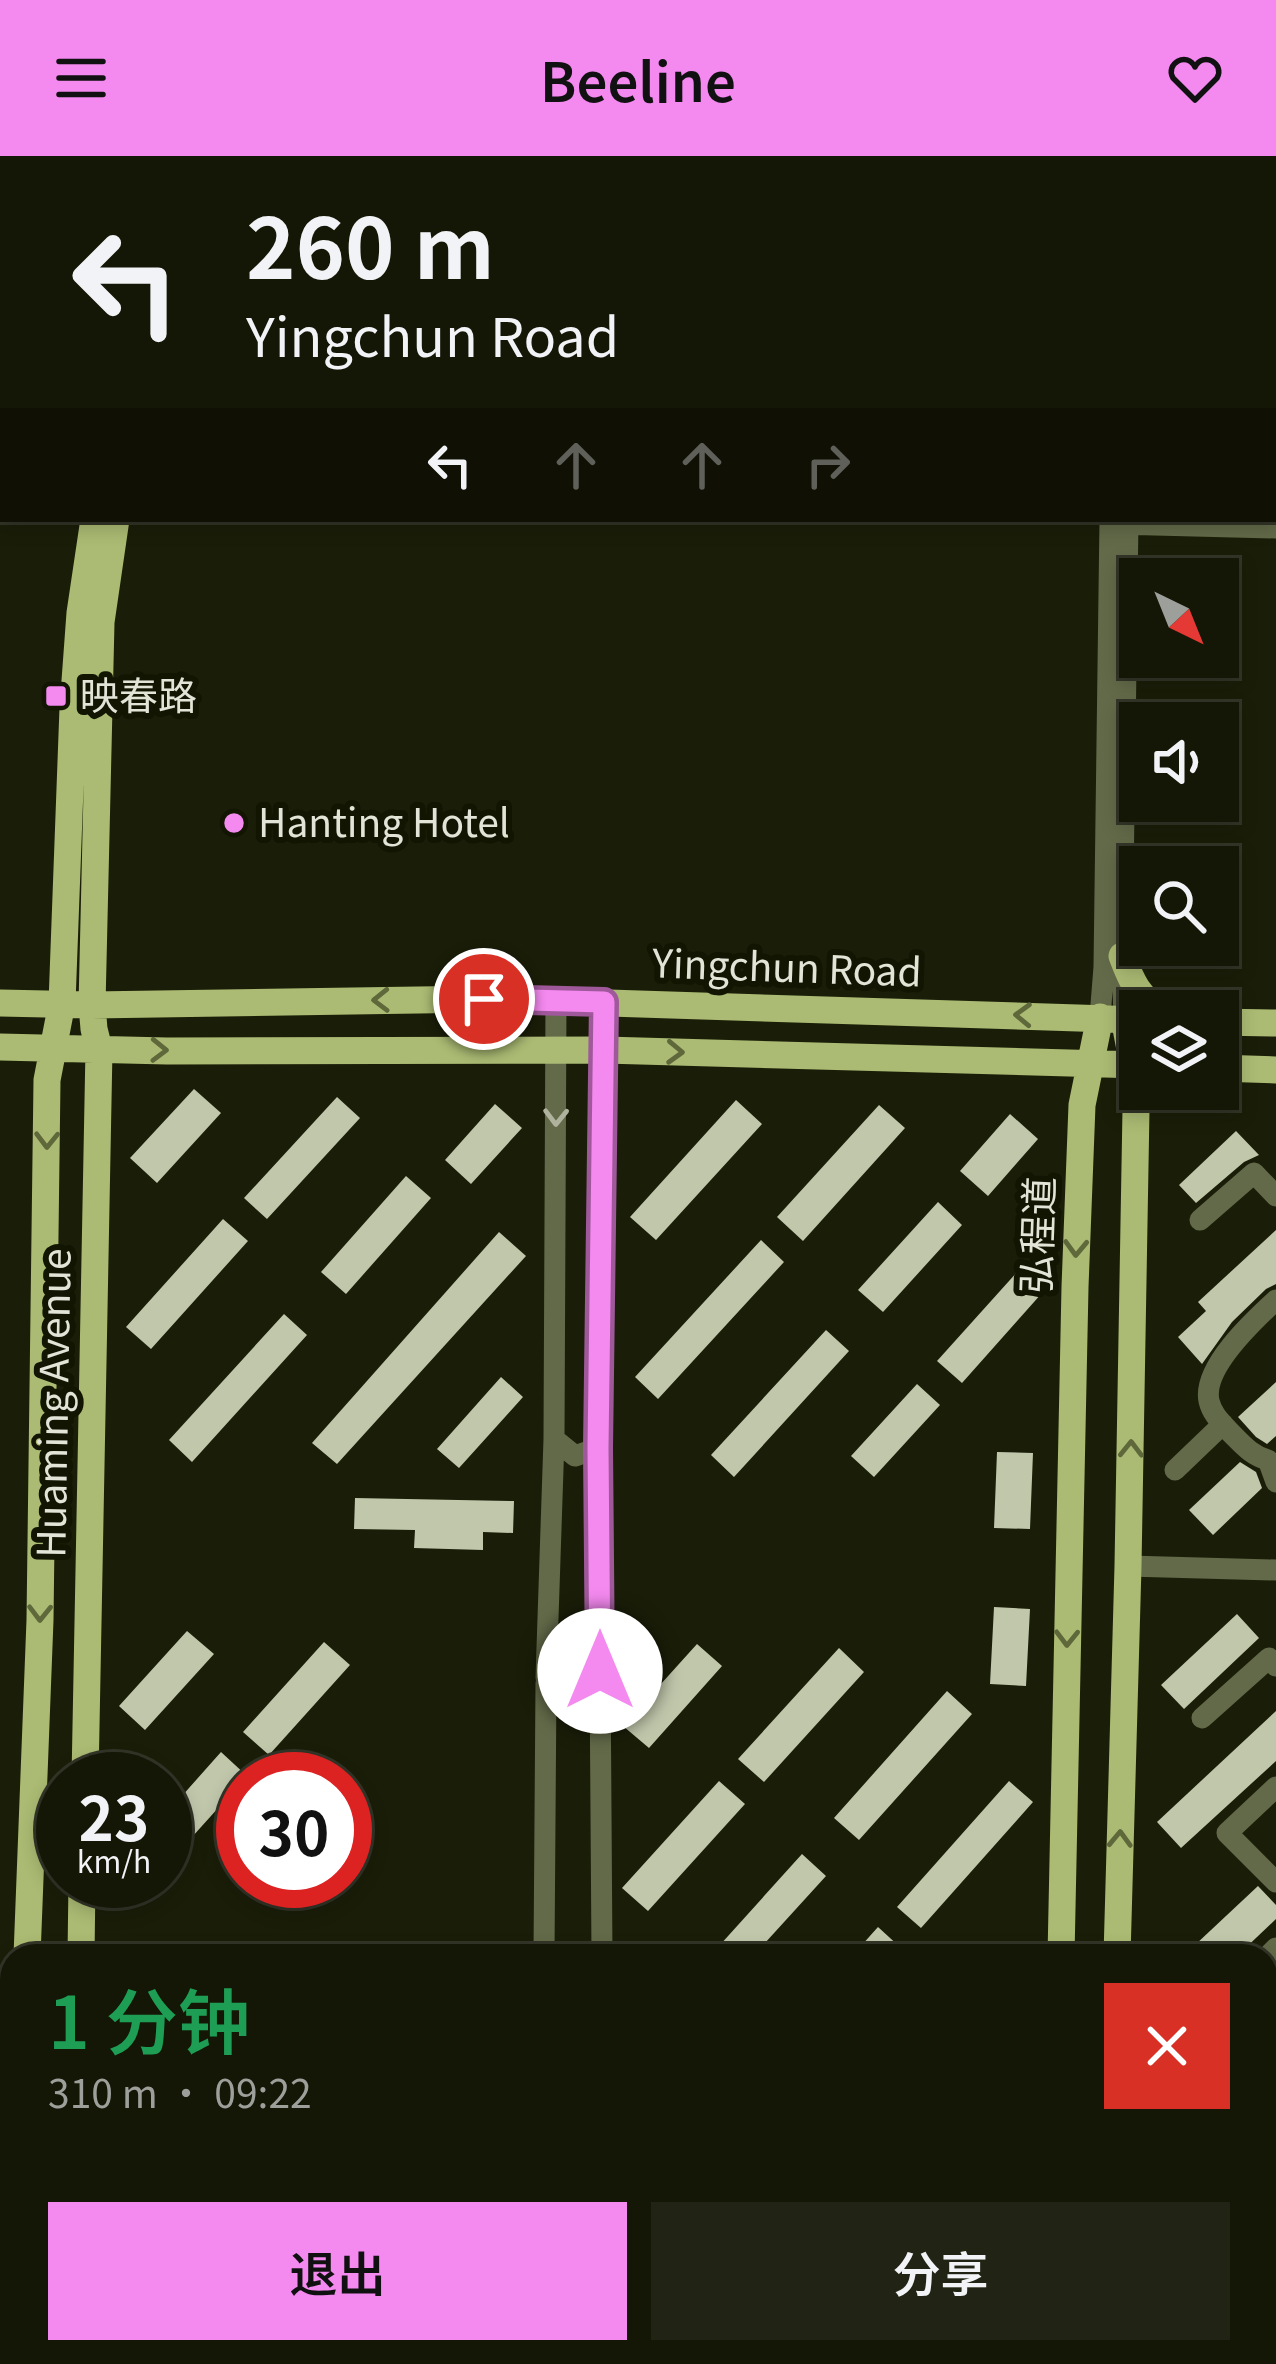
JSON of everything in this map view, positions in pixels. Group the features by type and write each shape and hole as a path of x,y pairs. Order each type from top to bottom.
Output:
{"main road":[{"name":"Huaming Avenue","path":"27,1944 40,1620 47,1080 58,1025 73,708 94,522"},
{"name":"Huaming Avenue","path":"85,1752 101,622 116,522"},
{"path":"1113,956 1139,990"},
{"name":"Yingchun Road","path":"0,1047 58,1025 95,1028 484,999 604,1002 1119,1037"},
{"name":"Yingchun Road","path":"0,1003 58,1025 366,1052 605,1051 1119,1037"},
{"path":"1239,1022 1276,1023"},
{"name":"弘程道","path":"1060,1944 1083,1090 1119,1045"},
{"path":"1239,1069 1276,1070"},
{"name":"弘程道","path":"1117,1944 1134,1110"},
{"path":"1136,1129 1141,1110"},
{"path":"81,1944 82,1908"}],"street":[{"path":"1119,522 1276,528"},
{"name":"弘程道","path":"1119,522 1113,956 1119,996"},
{"path":"544,1944 556,1000"},
{"path":"602,1944 598,1448 604,1002"},
{"path":"1200,1220 1254,1173 1276,1196"},
{"path":"1273,1464 1252,1455 1214,1415 1207,1396 1213,1372 1251,1323 1276,1300"},
{"path":"1175,1469 1223,1424"},
{"path":"554,1438 575,1456 598,1448"},
{"path":"1128,1566 1276,1570"},
{"path":"546,1683 556,1663 579,1656 600,1671"},
{"path":"1202,1718 1269,1658 1276,1666"},
{"path":"1276,1787 1227,1833 1276,1882"}],"building":[{"path":"194,1089 221,1113 157,1183 130,1158"},
{"path":"337,1097 360,1118 267,1219 244,1198"},
{"path":"736,1100 762,1124 656,1240 630,1217"},
{"path":"495,1104 522,1128 471,1184 445,1160"},
{"path":"879,1105 905,1128 803,1241 777,1217"},
{"path":"1010,1114 1038,1139 988,1196 960,1171"},
{"path":"1236,1131 1259,1155 1196,1203 1179,1185"},
{"path":"406,1176 431,1198 346,1294 321,1272"},
{"path":"938,1202 962,1225 883,1312 858,1290"},
{"path":"223,1219 248,1241 151,1349 126,1327"},
{"path":"1276,1230 1276,1284 1232,1322 1202,1364 1178,1337 1206,1311 1198,1302"},
{"path":"499,1232 526,1256 337,1464 312,1443"},
{"path":"761,1240 784,1262 658,1399 635,1377"},
{"path":"1018,1271 1042,1293 962,1383 937,1361"},
{"path":"284,1314 307,1335 192,1462 169,1440"},
{"path":"826,1330 849,1351 734,1477 711,1455"},
{"path":"501,1377 523,1397 459,1468 437,1449"},
{"path":"1276,1382 1276,1436 1267,1444 1238,1417"},
{"path":"917,1384 940,1405 874,1477 851,1456"},
{"path":"997,1452 1033,1453 1030,1529 994,1528"},
{"path":"1240,1462 1256,1472 1262,1488 1213,1535 1189,1510"},
{"path":"355,1498 514,1501 513,1533 483,1532 483,1550 414,1548 415,1530 354,1529"},
{"path":"994,1607 1030,1609 1026,1686 990,1684"},
{"path":"1237,1614 1259,1638 1184,1709 1161,1685"},
{"path":"187,1631 214,1654 145,1730 119,1706"},
{"path":"324,1642 350,1665 272,1752 243,1732"},
{"path":"697,1644 722,1666 649,1748 623,1726"},
{"path":"839,1648 864,1672 764,1782 738,1759"},
{"path":"947,1691 972,1714 859,1840 834,1818"},
{"path":"1276,1711 1276,1761 1181,1848 1157,1822"},
{"path":"216,1758 216,1810 192,1837 192,1785"},
{"path":"719,1781 745,1804 648,1911 622,1888"},
{"path":"1009,1781 1033,1802 921,1928 897,1907"},
{"path":"802,1854 826,1876 764,1944 721,1944"},
{"path":"1258,1886 1276,1905 1276,1919 1250,1944 1196,1944"},
{"path":"878,1927 897,1944 863,1944"}],"place":[{"name":"映春路","path":"56,696"},
{"name":"Hanting Hotel","path":"234,823"}],"route":[{"path":"484,999 604,1002 600,1671"}]}
